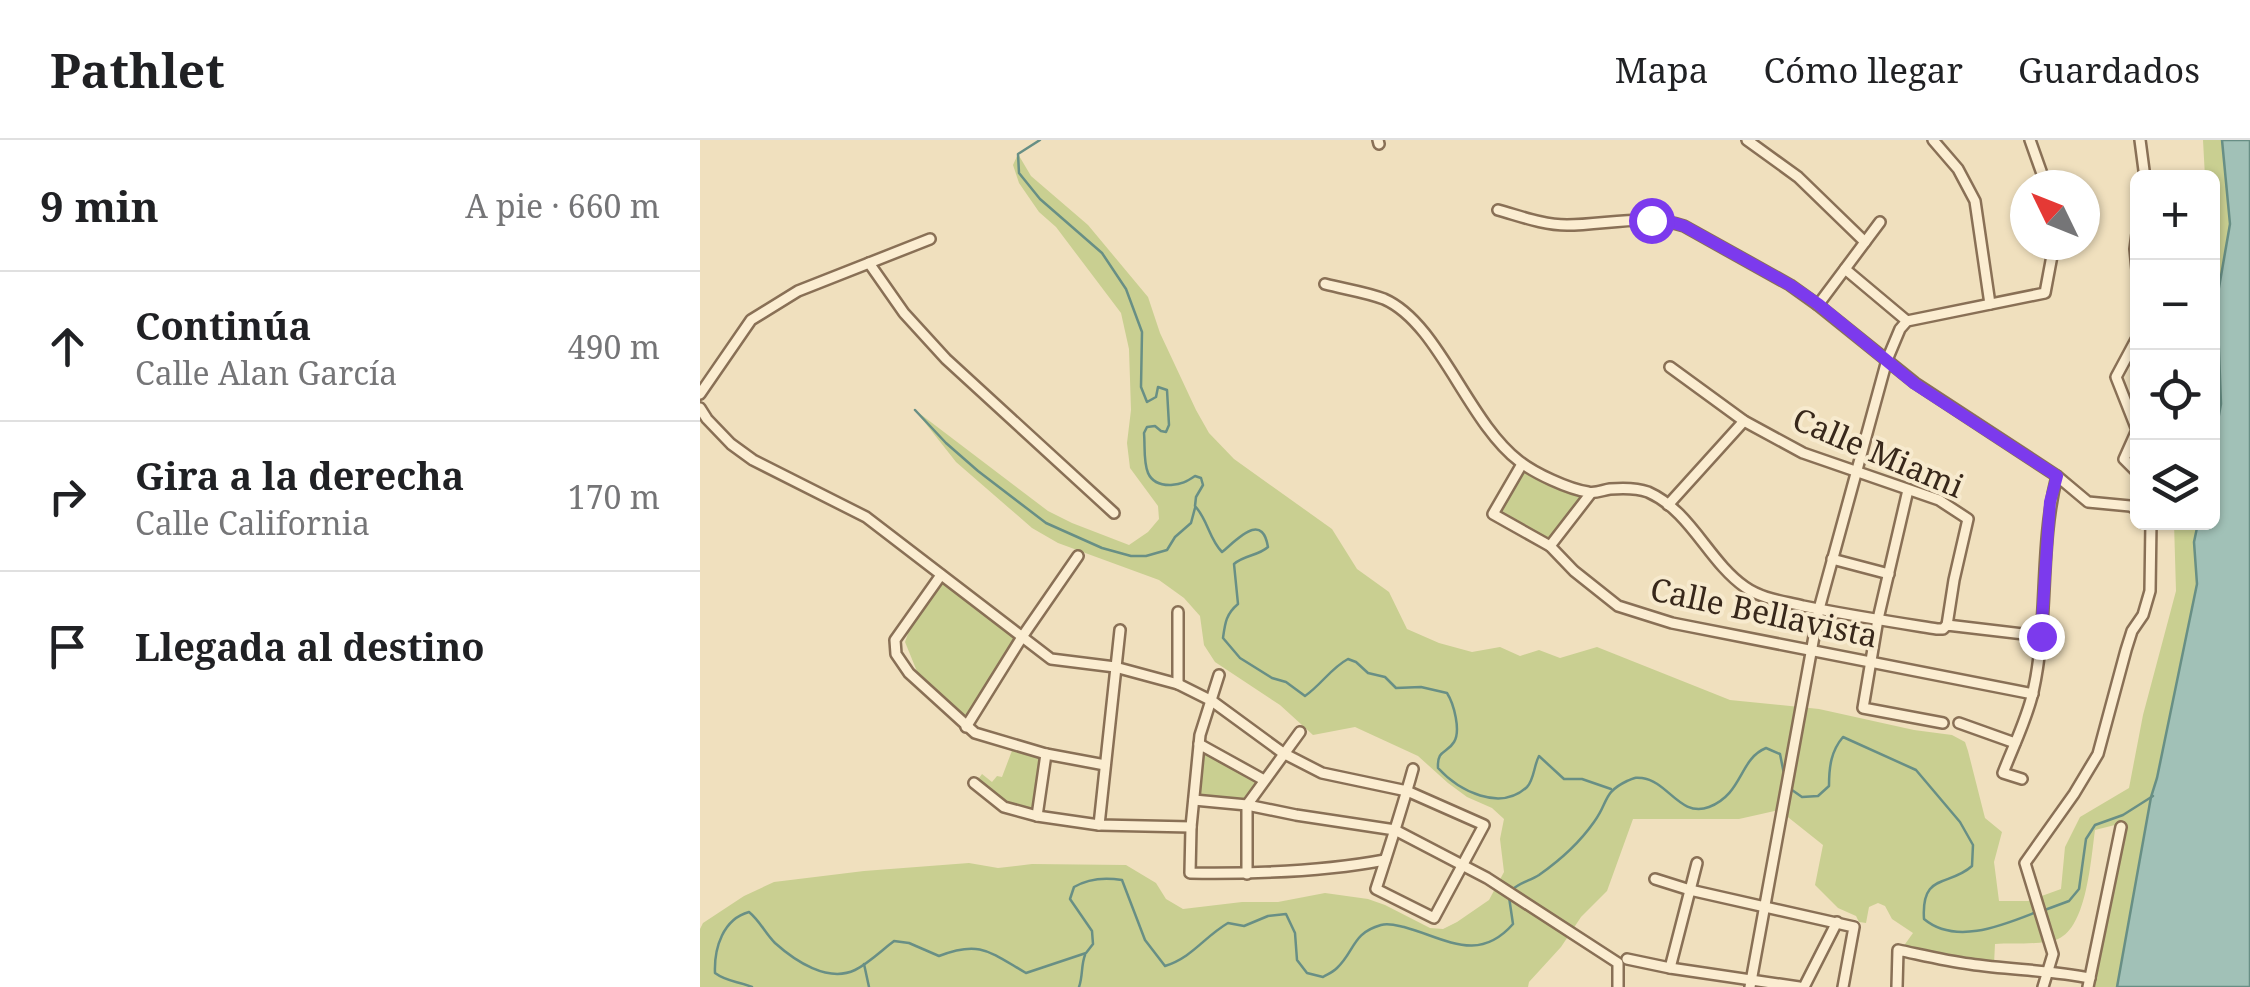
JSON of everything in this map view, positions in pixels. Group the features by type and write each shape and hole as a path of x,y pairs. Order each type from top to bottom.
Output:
{"street":[{"path":"1747,140 1798,178 1865,242"},
{"path":"1932,140 1958,169 1976,202 1990,304"},
{"path":"2030,140 2041,170"},
{"path":"2140,140 2144,170"},
{"path":"1498,210 1566,225 1625,220 1684,226 1818,304 1940,401 2057,476 2088,502 2130,506"},
{"path":"1818,304 1880,222"},
{"path":"700,394 751,320 798,291 930,239"},
{"path":"1750,984 1819,609 1887,360 1900,329 1908,321 2046,291 2051,260"},
{"path":"869,264 904,313 946,359 1114,513"},
{"path":"1845,268 1908,321"},
{"path":"1325,284 1384,299 1408,314 1500,446 1522,464 1591,494"},
{"path":"2130,350 2116,377 2138,430 2133,440"},
{"name":"Calle Miami","path":"1670,367 1744,421 1803,453 1939,500 1968,519 1953,584 1949,624"},
{"path":"700,408 732,444 753,460 866,517 1050,659 1115,667 1178,684 1212,702 1283,753 1322,772 1407,791 1484,825 1434,918 1376,888 1395,830 1407,791 1414,770"},
{"path":"1668,505 1744,421"},
{"name":"Calle Bellavista","path":"1522,464 1493,514 1550,546 1618,606 1672,623 2033,694"},
{"path":"2022,779 2003,773 2033,694 2050,502 2057,476"},
{"path":"1550,546 1591,494 1608,489 1648,492 1682,517 1712,555 1748,589 1771,599 1938,630 1949,624 2041,636"},
{"path":"1908,490 1878,619 1863,708 1944,723"},
{"path":"2043,987 2054,954 2024,863 2098,754 2132,631 2144,615 2150,591 2150,530"},
{"path":"966,727 1078,556"},
{"path":"1832,558 1889,574"},
{"path":"941,574 895,640 896,654 909,673 975,733 1046,754 1105,765"},
{"path":"1178,612 1178,684"},
{"path":"1099,825 1120,630"},
{"path":"1219,675 1200,735 1190,873 1342,868 1385,860"},
{"path":"1959,723 2015,743"},
{"path":"1247,874 1247,805 1300,732"},
{"path":"1199,744 1264,780"},
{"path":"1037,816 1046,754"},
{"path":"974,782 1004,808 1037,816 1099,825 1192,827"},
{"path":"1194,800 1395,830 1487,878 1618,963 1618,987"},
{"path":"1897,987 1898,950 1968,964 2049,971 2089,983 2121,828"},
{"path":"1670,968 1698,862"},
{"path":"1655,879 1854,927 1843,987"},
{"path":"1627,958 1750,984 1801,987 1837,922"}],"green space":[{"path":"2203,140 2222,140 2230,225 2220,282 2220,170 2205,170"},
{"path":"1018,154 1031,176 1088,225 1148,297 1160,333 1209,433 1234,459 1332,529 1357,569 1389,592 1407,629 1472,652 1500,647 1520,656 1539,650 1560,658 1597,647 1730,700 1819,709 1952,735 1965,742 1985,818 2002,832 1994,862 1999,901 2028,901 2061,889 2065,847 2080,817 2129,788 2143,715 2176,591 2174,530 2197,530 2197,584 2151,797 2117,987 2095,987 2123,823 2095,830 2086,890 2068,932 2045,942 1995,944 1994,964 1903,947 1913,933 1892,919 1885,906 1878,903 1869,907 1866,923 1838,908 1815,885 1823,845 1779,810 1739,819 1633,819 1607,891 1581,917 1528,987 700,987 703,923 774,882 969,863 998,868 1032,864 1126,865 1156,883 1166,899 1183,909 1278,902 1325,893 1368,899 1430,928 1443,929 1489,900 1504,872 1500,839 1504,819 1492,808 1467,797 1418,756 1355,727 1313,735 1280,705 1215,662 1204,645 1200,616 1184,598 1159,580 1058,543 1032,528 956,462 915,410 1048,511 1072,523 1129,545 1159,519 1158,506 1130,468 1129,349 1121,313 1056,227 1039,212 1019,183 1013,165"},
{"path":"1523,468 1585,495 1548,542 1497,513"},
{"path":"943,582 1017,639 968,718 918,674 905,642 911,625"},
{"path":"1013,748 1042,757 1036,811 999,801 977,781 982,774 992,782 997,776 1002,777"},
{"path":"1202,750 1259,781 1247,801 1202,797 1198,793"}],"water":[{"path":"2222,140 2250,140 2250,987 2117,987 2151,797 2197,584 2197,530 2220,530 2220,282 2230,224"}],"waterway":[{"path":"1040,140 1018,154 1019,173 1040,199 1102,253 1126,289 1142,332 1141,387 1147,402 1156,397 1158,387 1167,390 1166,432 1155,426 1147,427 1144,433 1149,475 1161,484 1171,485 1195,476 1201,478 1203,485 1195,506 1222,552 1248,532 1260,531 1265,536 1268,547 1234,564 1238,604 1227,619 1223,638 1240,658 1305,696 1348,659 1368,673 1385,677 1396,688 1421,687 1447,693 1457,731 1454,742 1439,758 1438,768 1480,796 1505,798 1527,787 1539,756 1564,779 1582,779 1611,789"},
{"path":"915,410 978,471 1046,523 1102,548 1131,556 1167,550 1191,523 1195,508"},
{"path":"1792,790 1802,797 1818,796 1829,786 1832,760 1843,737 1916,770 1960,822 1973,845 1972,866 1938,883 1927,894 1924,919 1936,927 1964,932 2034,913"},
{"path":"1512,890 1569,851 1594,822 1610,794 1627,781 1651,781 1690,808 1699,809 1728,794 1750,760 1766,748 1780,754 1784,774"},
{"path":"2042,911 2069,901 2079,889 2086,839 2095,825 2123,815 2153,796"},
{"path":"752,987 715,973 722,936 733,921 749,912 783,950 823,972 855,970 894,941 939,956 965,949 984,951 1026,973 1086,953 1093,944 1092,931 1070,899 1074,887 1091,880 1115,879 1122,880 1145,940 1165,966 1228,923 1244,926 1268,916 1286,914 1295,933 1297,960 1307,973 1323,977 1343,962 1364,933 1381,925 1404,927 1461,945 1487,943 1513,924 1509,897"},
{"path":"1079,987 1085,955"},
{"path":"864,964 869,987"}],"route":[{"path":"1651,220 1684,226 1790,285 1915,384 2057,476 2050,502 2041,636"}]}
